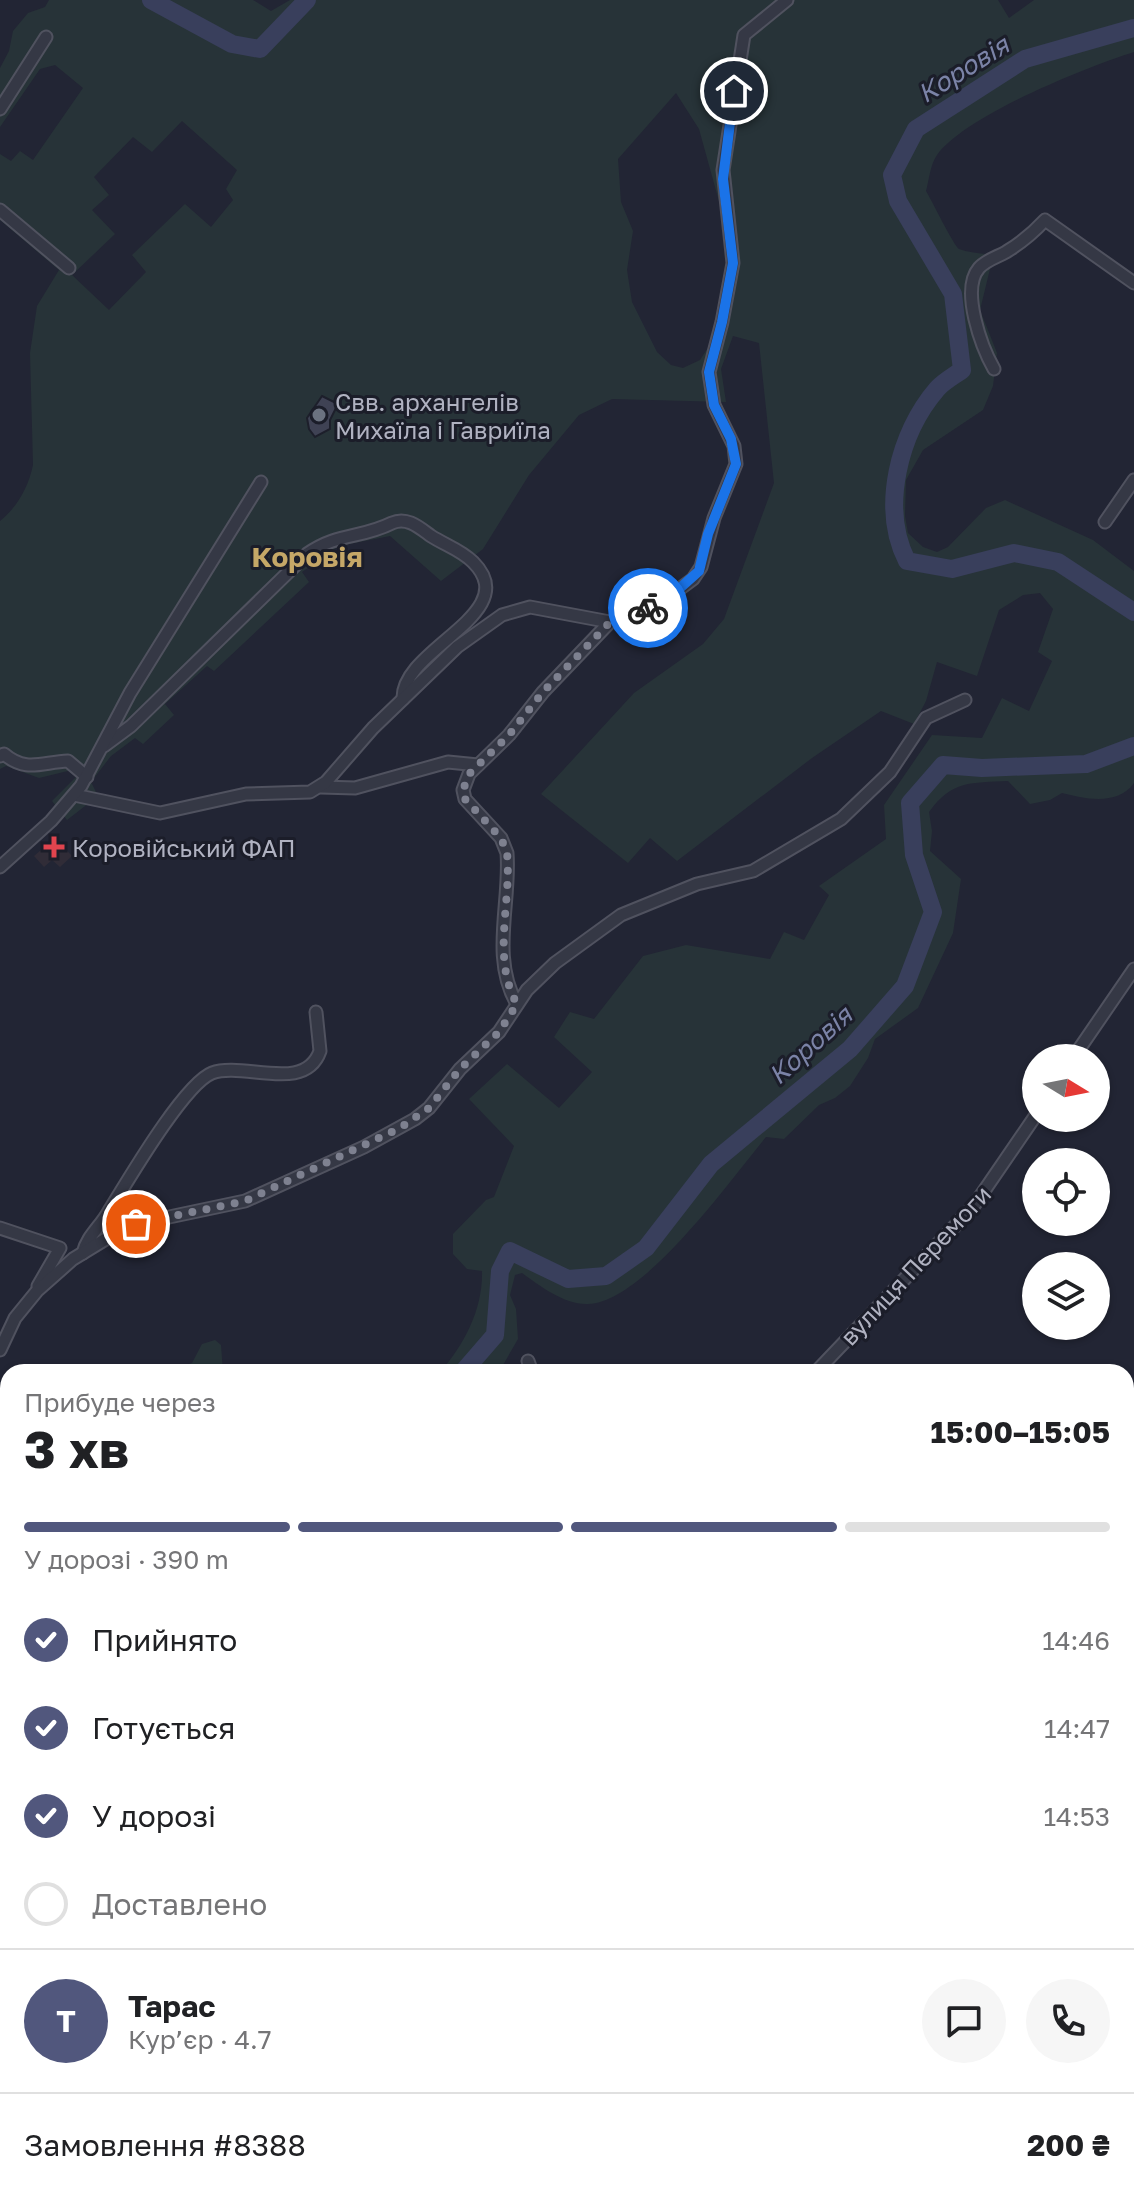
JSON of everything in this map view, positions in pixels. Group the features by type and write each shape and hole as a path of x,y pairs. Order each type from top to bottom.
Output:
{"street":[{"path":"517,1004 504,950 507,853 501,838 463,793 469,774 509,735 543,692 610,622 661,602 697,575 714,518 735,471 735,452 714,405 709,372 733,263 733,240 723,188 725,147 744,35 787,0"},
{"path":"0,109 46,37"},
{"path":"0,210 69,268"},
{"path":"994,369 981,344 976,325 975,276 985,263 1011,248 1045,220 1134,283"},
{"path":"1105,522 1134,480"},
{"path":"0,867 51,821 87,777 136,684 261,482"},
{"path":"104,746 131,726 307,554 335,538 372,533 399,521 413,523 465,555 480,570 486,589 478,610 419,666 405,686 403,699"},
{"path":"321,787 403,699 464,641 514,610 535,607 610,622"},
{"path":"37,1291 83,1253 136,1224 245,1201 400,1128 429,1108 460,1069 499,1032 517,1004 547,970 617,918 697,884 758,869 841,819 890,772 926,718 965,700"},
{"path":"1,751 19,764 34,767 68,761 87,777"},
{"path":"74,795 160,813 246,794 272,791 303,793 321,787 355,788 448,762 478,765"},
{"path":"1083,1044 1134,969"},
{"path":"83,1253 88,1240 160,1131 201,1081 219,1071 289,1073 309,1066 320,1051 316,1012"},
{"name":"вулиця Перемоги","path":"824,1364 973,1207 1024,1132"},
{"path":"0,1228 60,1248 37,1291 15,1318 0,1350"}],"shaded area":[{"path":"49,0 253,0 271,11 290,0 998,0 1009,18 1034,0 1134,0 1134,52 1058,81 999,109 952,140 937,155 931,168 926,191 956,246 985,254 990,269 980,310 997,353 993,386 983,410 923,450 906,480 905,516 908,533 923,547 937,552 948,547 986,508 1005,500 1093,540 1134,571 1134,783 1110,798 1091,799 1062,793 1050,800 1030,804 1008,781 983,782 963,785 937,802 929,812 932,831 930,851 961,879 953,933 918,1008 875,1039 868,1058 850,1086 819,1105 784,1139 766,1137 684,1236 634,1283 610,1298 588,1304 553,1294 522,1273 515,1275 510,1295 516,1309 518,1339 504,1364 446,1364 471,1325 482,1285 482,1271 467,1269 453,1254 453,1234 486,1200 494,1197 514,1146 469,1099 507,1064 559,1108 592,1072 554,1037 570,1012 594,1019 643,956 686,945 770,959 784,932 804,940 829,895 819,886 886,839 884,805 932,735 982,738 1002,698 1029,711 1052,661 1038,652 1053,609 1040,593 1023,595 999,610 977,676 937,662 926,701 914,724 881,711 812,758 677,861 650,838 628,863 541,794 634,693 703,644 724,619 774,483 759,343 733,336 721,369 726,402 612,399 579,415 529,475 483,549 441,581 390,536 339,546 302,572 309,582 214,671 207,666 165,704 174,715 143,744 135,738 111,756 91,782 98,796 67,820 52,801 76,777 72,770 39,778 6,766 0,769 0,521 21,496 33,465 30,353 37,306 59,270 0,220 0,154 11,161 20,151 33,160 83,88 55,65 40,69 0,127 0,68 9,51 13,31 28,13 45,7","holes":["676,93 699,129 728,234 725,287 718,332 700,360 683,368 671,365 657,352 632,302 627,270 633,231 621,202 618,159","182,121 237,170 226,189 233,200 211,227 185,204 132,255 146,272 109,310 72,275 115,234 92,210 109,195 94,177 133,137 152,152"]},
{"name":"Коровійський ФАП","path":"55,838 72,856 60,867 52,860 44,867 34,856"},
{"path":"215,1340 221,1345 222,1364 189,1364 202,1344"}],"building":[{"name":"Свв. архангелів Михаїла і Гавриїла","path":"322,396 338,404 330,420 330,429 315,437 309,429 307,418"}],"waterway":[{"name":"Коровія","path":"151,0 232,44 260,49 307,0"},
{"name":"Коровія","path":"1134,28 1025,59 916,129 892,175 898,201 953,294 962,370 940,386 924,407 904,449 898,472 895,518 907,561 952,569 1014,553 1058,562 1134,612"},
{"name":"Коровія","path":"470,1364 495,1335 500,1271 510,1251 568,1279 606,1276 646,1248 711,1164 850,1049 905,986 933,912 914,855 910,803 943,765 982,768 1086,764 1134,746"}],"way so far":[{"path":"136,1224 245,1201 282,1181 392,1133 429,1108 460,1069 499,1032 517,1004 504,950 507,853 501,838 465,799 464,785 469,774 509,735 543,692 610,622 648,608"}],"place":[{"name":"Свв. архангелів Михаїла і Гавриїла","path":"319,415"},
{"name":"Коровійський ФАП","path":"54,847"}],"district":[{"name":"Коровія","path":"307,556"}],"route":[{"path":"648,608 671,596 697,575 708,534 733,478 736,464 731,439 714,405 709,372 733,263 733,240 723,179 734,91"}]}
